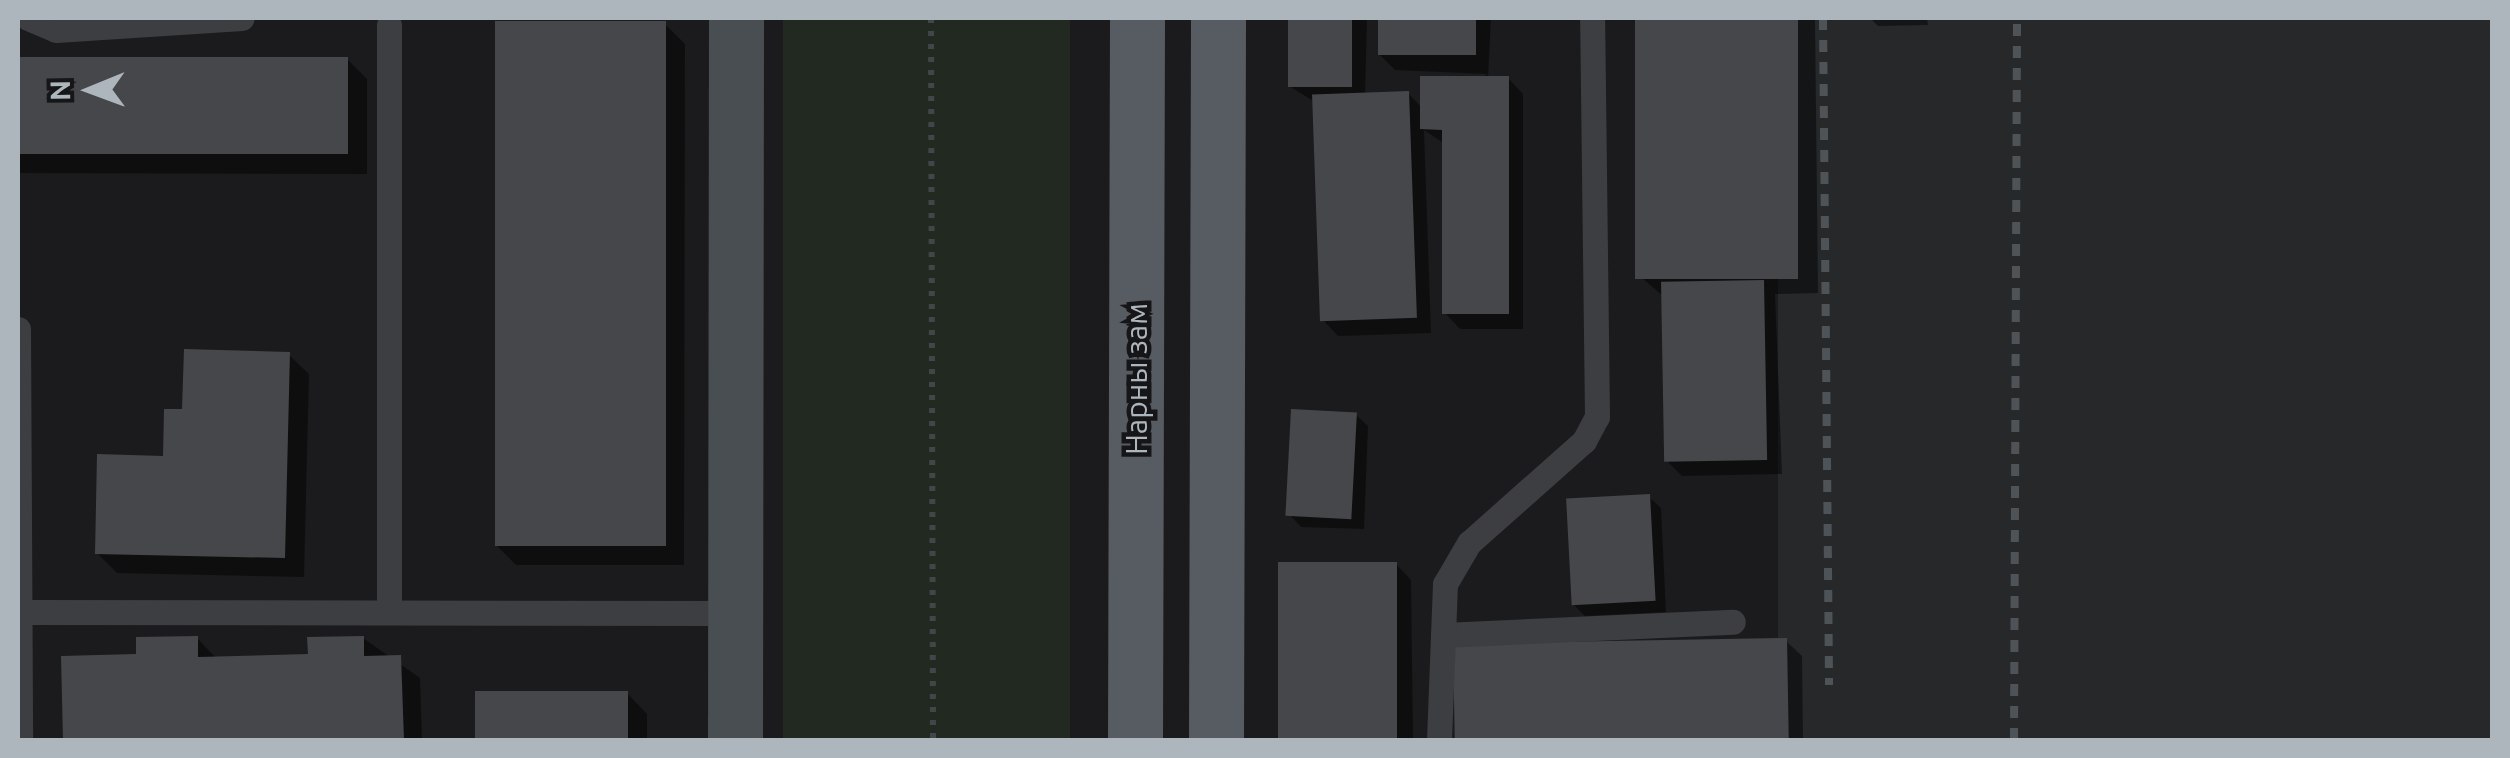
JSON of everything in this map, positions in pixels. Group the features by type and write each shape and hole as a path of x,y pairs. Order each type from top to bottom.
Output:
{"main road":[{"name":"Нарны зам","path":"1135,740 1137,18"},
{"path":"1216,740 1218,18"}],"street":[{"path":"734,740 736,18"}],"lane":[{"path":"28,18 56,30 242,18"},
{"path":"1440,740 1445,584 1470,543 1584,441 1597,417 1592,18"},
{"path":"388,25 389,610"},
{"path":"18,329 20,740"},
{"path":"21,612 735,613"},
{"path":"1443,635 1733,622"}],"path":[{"path":"931,18 933,740"}],"shaded area":[{"path":"783,18 1070,18 1070,740 783,740"},
{"path":"1778,18 2492,18 2492,740 1778,740"}],"building":[{"path":"1288,18 1352,18 1352,87 1288,87"},
{"path":"1378,18 1476,18 1476,55 1378,55"},
{"path":"1635,18 1798,18 1798,279 1635,279"},
{"path":"495,21 666,21 666,546 495,546"},
{"path":"18,57 348,57 348,154 18,154"},
{"path":"1420,76 1509,76 1509,314 1442,314 1442,130 1420,129"},
{"path":"1409,91 1417,318 1320,321 1312,94"},
{"path":"1764,280 1767,460 1664,462 1661,282"},
{"path":"184,349 290,352 285,558 95,554 97,454 163,456 164,409 182,409"},
{"path":"1291,409 1357,412 1351,519 1285,516"},
{"path":"1650,494 1656,601 1572,605 1566,498"},
{"path":"1278,562 1397,562 1397,740 1278,740"},
{"path":"198,636 198,657 308,654 307,637 364,636 364,656 401,655 404,740 63,740 61,656 136,654 136,637"},
{"path":"1787,638 1789,740 1455,740 1453,644"},
{"path":"475,691 628,691 628,740 475,740"}],"railway":[{"path":"1823,18 1829,685"},
{"path":"2014,740 2017,18"}]}
